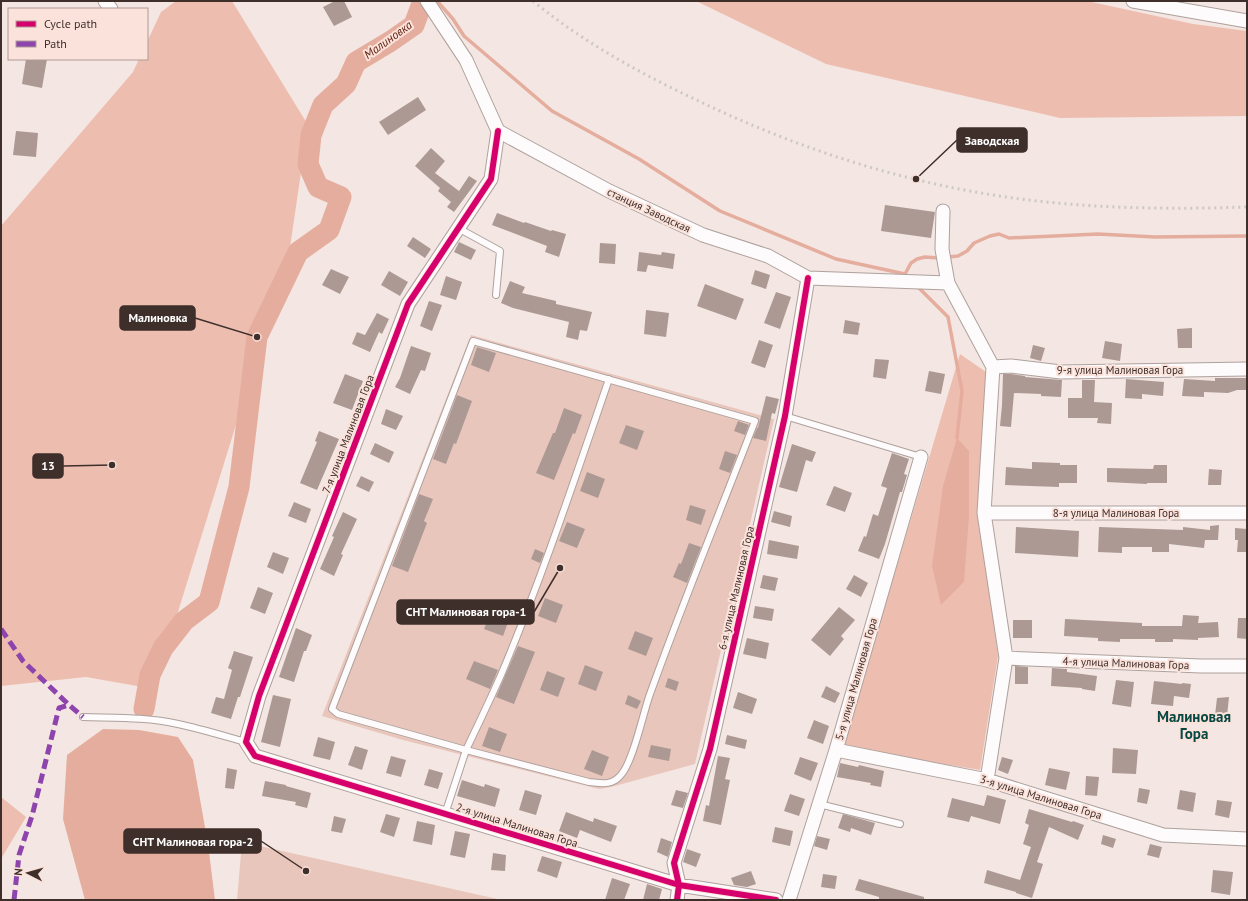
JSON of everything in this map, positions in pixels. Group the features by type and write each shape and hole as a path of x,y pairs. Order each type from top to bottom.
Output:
{"street":[{"path":"104,1 112,8"},
{"path":"1133,1 1247,21"},
{"path":"429,3 466,60 498,131"},
{"name":"7-я улица Малиновая Гора","path":"246,742 259,696 408,304 491,178 498,131"},
{"name":"станция Заводская","path":"498,131 609,191 703,235 768,256 808,278 948,283"},
{"path":"944,211 942,249 948,283 993,367 984,513 1006,658 987,780"},
{"name":"6-я улица Малиновая Гора","path":"677,900 679,885 674,863 710,749 785,416 808,278"},
{"name":"9-я улица Малиновая Гора","path":"993,367 1011,366 1061,372 1247,370"},
{"name":"5-я улица Малиновая Гора","path":"789,900 836,750 921,457"},
{"name":"8-я улица Малиновая Гора","path":"984,513 1247,513"},
{"name":"4-я улица Малиновая Гора","path":"1006,658 1201,666 1247,666"},
{"name":"2-я улица Малиновая Гора","path":"246,742 255,756 679,885 776,900"},
{"name":"3-я улица Малиновая Гора","path":"836,750 987,780 1163,835 1247,839"}],"lane":[{"path":"458,228 500,252 496,295"},
{"path":"473,341 609,379 755,421 650,695 630,757 621,775 612,783 605,784 589,782 466,750 338,714 332,709 473,341"},
{"path":"445,814 466,750 500,677 530,602 609,379"},
{"path":"785,416 921,457"},
{"path":"83,717 152,720 178,724 246,742"},
{"path":"819,804 900,824"}],"shaded area":[{"path":"176,1 232,1 308,125 289,254 154,689 86,677 1,686 1,226 133,72 139,60 148,60 148,40 161,12"},
{"path":"696,1 1087,1 1193,24 1247,31 1247,116 1060,118 826,64"},
{"path":"471,335 774,419 695,764 599,789 403,740 322,716"},
{"path":"960,354 989,374 979,513 998,656 980,770 843,747"},
{"path":"957,438 969,451 969,516 964,582 941,605 932,566 943,486"},
{"path":"103,729 139,730 178,737 193,760 208,844 215,900 85,900 63,819 67,755"},
{"path":"1,797 26,817 1,859"},
{"path":"242,842 502,900 237,900"}],"building":[{"path":"335,1 344,1 352,17 334,26 323,7"},
{"path":"26,60 47,60 42,88 22,84"},
{"path":"418,97 426,110 388,135 379,122"},
{"path":"16,131 38,133 36,157 13,155"},
{"path":"431,148 445,161 435,173 459,191 469,176 477,181 454,212 447,207 451,202 438,191 440,188 415,166"},
{"path":"885,205 935,212 931,238 881,231"},
{"path":"497,213 524,223 525,222 551,231 566,234 559,257 545,252 547,246 492,225"},
{"path":"413,237 431,249 425,258 407,246"},
{"path":"459,242 476,250 471,260 454,252"},
{"path":"600,243 616,244 615,264 599,263"},
{"path":"639,252 661,255 662,252 675,254 673,269 648,265 646,272 637,271"},
{"path":"331,269 349,277 340,294 322,285"},
{"path":"755,270 770,275 766,289 751,284"},
{"path":"389,271 408,282 400,296 381,285"},
{"path":"446,276 462,282 456,300 440,295"},
{"path":"510,281 525,287 522,293 556,301 556,304 592,312 587,331 580,330 578,340 566,337 569,322 513,308 501,303"},
{"path":"705,284 744,299 736,320 697,306"},
{"path":"776,292 791,297 780,329 764,323"},
{"path":"429,301 442,305 432,331 420,326"},
{"path":"646,310 669,313 666,337 644,334"},
{"path":"377,313 389,319 382,334 379,332 370,352 352,344 357,332 365,335"},
{"path":"845,320 860,323 858,335 843,333"},
{"path":"1192,328 1192,348 1178,348 1177,329"},
{"path":"759,340 773,345 765,368 751,363"},
{"path":"1105,341 1122,344 1120,361 1102,358"},
{"path":"1033,345 1045,348 1041,361 1030,358"},
{"path":"411,346 431,353 425,371 421,370 410,394 395,387 400,378"},
{"path":"477,347 496,353 489,372 471,365"},
{"path":"875,359 889,360 886,379 873,377"},
{"path":"929,371 945,374 941,394 925,391"},
{"path":"345,374 363,381 352,410 333,403"},
{"path":"1003,374 1062,380 1061,397 1041,396 1041,394 1014,393 1011,427 1000,426"},
{"path":"1215,378 1247,378 1247,390 1237,390 1228,393 1204,392 1204,397 1182,396 1184,379 1215,381"},
{"path":"1126,379 1164,382 1163,396 1142,394 1142,399 1125,398"},
{"path":"1082,380 1095,380 1094,402 1112,403 1111,424 1097,423 1098,418 1068,418 1068,398 1082,398"},
{"path":"457,395 472,401 456,444 454,443 446,464 433,459"},
{"path":"766,396 779,399 775,414 772,413 766,441 753,438 758,428"},
{"path":"564,408 582,415 554,480 536,473 553,433 555,433"},
{"path":"386,409 403,416 396,430 381,424"},
{"path":"738,421 749,425 745,435 734,431"},
{"path":"626,425 644,431 637,450 619,443"},
{"path":"319,431 339,439 317,490 300,483 317,442 315,441"},
{"path":"375,443 394,452 389,463 370,454"},
{"path":"792,444 816,452 812,462 806,460 797,492 779,487"},
{"path":"725,451 737,455 730,473 719,469"},
{"path":"892,453 909,459 904,474 907,475 902,492 900,492 885,544 879,559 858,551 864,536 866,537 873,514 878,516 887,488 881,486"},
{"path":"1032,462 1077,465 1077,483 1059,483 1059,487 1005,485 1006,467 1032,469"},
{"path":"1154,465 1167,465 1167,483 1147,484 1107,482 1107,468 1153,469"},
{"path":"1209,469 1222,470 1221,485 1208,485"},
{"path":"587,472 605,479 598,498 580,491"},
{"path":"361,476 374,482 369,492 356,486"},
{"path":"834,486 852,493 845,512 826,505"},
{"path":"419,494 433,499 424,521 427,523 408,572 392,566"},
{"path":"294,502 311,509 306,523 288,516"},
{"path":"690,505 706,510 701,525 686,520"},
{"path":"774,511 792,516 790,527 771,522"},
{"path":"343,512 357,519 341,554 343,555 334,576 320,569 334,537 332,536"},
{"path":"567,522 585,529 577,548 559,541"},
{"path":"1219,525 1218,540 1205,540 1204,548 1169,544 1169,552 1152,552 1152,547 1122,547 1122,553 1098,552 1099,527 1183,530 1183,527 1210,530 1210,526"},
{"path":"1016,527 1079,531 1078,557 1015,553"},
{"path":"1235,528 1247,529 1247,552 1237,552 1238,540 1235,540"},
{"path":"769,540 799,546 797,559 767,554"},
{"path":"689,543 701,547 687,583 673,577 679,563 681,564"},
{"path":"535,549 544,553 540,563 531,559"},
{"path":"273,552 289,558 283,574 267,567"},
{"path":"763,575 778,578 775,591 760,588"},
{"path":"854,575 868,583 861,597 846,589"},
{"path":"258,587 273,593 265,614 250,608"},
{"path":"545,598 563,605 556,623 538,616"},
{"path":"755,606 774,609 772,621 753,618"},
{"path":"839,607 855,620 841,636 844,639 830,656 811,640"},
{"path":"492,610 510,617 503,636 484,629"},
{"path":"1183,615 1199,616 1198,623 1218,622 1219,637 1198,638 1198,640 1173,639 1173,642 1155,642 1155,639 1120,639 1120,642 1098,641 1098,638 1064,636 1065,619 1142,623 1142,626 1182,626"},
{"path":"1238,618 1247,618 1247,639 1237,638"},
{"path":"1013,620 1032,620 1032,638 1013,638"},
{"path":"296,628 312,635 306,651 304,651 294,682 279,677"},
{"path":"635,631 653,638 646,656 628,649"},
{"path":"747,638 769,643 766,659 743,654"},
{"path":"518,646 535,652 514,704 496,697"},
{"path":"234,651 253,657 231,719 211,713 216,697 224,699 232,670 228,668"},
{"path":"474,661 498,670 490,689 466,679"},
{"path":"585,665 603,672 596,691 578,684"},
{"path":"1015,666 1028,667 1028,684 1015,684"},
{"path":"1052,668 1067,669 1067,672 1097,676 1095,691 1082,688 1051,686"},
{"path":"547,671 565,678 558,697 540,690"},
{"path":"668,678 679,682 676,691 665,687"},
{"path":"1116,680 1134,682 1131,707 1112,704"},
{"path":"1154,681 1191,684 1189,698 1174,696 1173,706 1151,704"},
{"path":"826,686 840,693 835,703 821,697"},
{"path":"738,692 757,699 752,714 733,708"},
{"path":"273,695 291,699 280,747 261,742"},
{"path":"628,695 641,701 637,709 625,704"},
{"path":"1229,697 1227,716 1215,715 1217,698"},
{"path":"814,720 829,726 823,744 807,738"},
{"path":"489,727 507,734 500,752 482,746"},
{"path":"727,735 747,740 745,749 725,744"},
{"path":"318,737 335,742 330,760 313,756"},
{"path":"651,745 671,749 669,761 648,757"},
{"path":"355,746 368,750 362,770 348,765"},
{"path":"1113,748 1138,750 1136,774 1112,773"},
{"path":"592,750 609,757 602,776 584,769"},
{"path":"391,756 406,760 401,777 386,773"},
{"path":"718,756 730,758 725,779 730,780 721,825 703,821 706,805 709,806"},
{"path":"800,757 818,763 811,781 794,774"},
{"path":"1002,757 1013,760 1008,774 998,770"},
{"path":"840,763 858,767 859,765 884,771 881,787 870,785 871,783 837,777"},
{"path":"227,768 237,770 234,789 225,788"},
{"path":"1049,768 1070,772 1066,790 1045,785"},
{"path":"429,769 443,773 438,789 424,785"},
{"path":"1086,776 1099,777 1097,796 1085,795"},
{"path":"462,780 484,787 485,784 500,789 495,807 457,796"},
{"path":"265,781 286,785 311,793 307,808 295,805 296,802 262,796"},
{"path":"1139,788 1150,790 1147,804 1137,802"},
{"path":"525,790 542,795 536,815 519,810"},
{"path":"676,790 688,793 683,808 671,805"},
{"path":"1180,790 1196,793 1193,812 1177,809"},
{"path":"790,794 805,799 799,816 784,811"},
{"path":"987,795 1006,800 1000,824 971,816 969,822 947,817 952,798 984,806"},
{"path":"1217,800 1232,802 1229,818 1215,815"},
{"path":"1029,809 1084,825 1078,840 1049,827 1037,862 1043,864 1032,898 984,883 987,870 1020,880 1031,847 1023,844 1029,825 1025,823"},
{"path":"566,812 593,822 594,818 617,826 611,842 580,830 577,838 559,831"},
{"path":"386,814 400,818 394,837 380,832"},
{"path":"843,814 875,823 871,835 851,828 850,832 838,828"},
{"path":"334,816 346,819 342,833 331,831"},
{"path":"417,821 435,825 432,845 413,841"},
{"path":"775,827 793,831 790,846 772,842"},
{"path":"455,831 470,834 465,858 450,855"},
{"path":"1103,835 1116,839 1113,848 1101,844"},
{"path":"817,836 830,839 827,850 814,846"},
{"path":"661,838 672,842 668,857 657,852"},
{"path":"1150,844 1162,847 1159,858 1147,855"},
{"path":"687,849 701,854 696,867 683,862"},
{"path":"493,853 506,855 505,871 491,870"},
{"path":"542,856 562,862 557,878 537,871"},
{"path":"1213,870 1233,872 1230,895 1211,892"},
{"path":"751,871 756,884 747,887 734,885 731,878"},
{"path":"823,874 837,876 835,889 821,887"},
{"path":"612,878 630,884 624,900 605,900"},
{"path":"859,879 924,897 924,900 879,899 879,897 855,890"},
{"path":"647,884 662,889 659,900 643,900"}],"waterway":[{"name":"Малиновка","path":"144,709 150,675 163,648 184,621 209,602 239,487 257,337 298,252 329,230 341,197 318,187 308,164 311,135 323,105 346,84 356,62 414,25 423,1"},
{"path":"437,1 453,19 464,36 552,111 639,159 720,211 836,259 905,274 908,277"},
{"path":"905,274 911,263 917,259 925,257 939,258 958,256 967,251 974,243 999,234 1009,238 1098,234 1155,237 1247,236"},
{"path":"917,286 948,317 962,391 957,438"}],"railway":[{"path":"533,1 593,44 636,69 703,103 788,139 831,155 876,169 965,190 1011,198 1057,203 1152,208 1247,207"}],"marked path":[{"path":"1,629 23,661 69,705"},
{"path":"14,900 19,855 32,816 59,708 69,705 83,717"}],"cycle path":[{"path":"498,131 491,179 408,304 259,696 246,742 255,756 679,885 776,900"},
{"path":"677,900 679,885 674,863 710,749 785,416 808,278"}],"place":[{"name":"Заводская","path":"916,179"},
{"name":"Малиновка","path":"257,337"},
{"name":"13","path":"112,465"},
{"name":"СНТ Малиновая гора-1","path":"560,568"},
{"name":"СНТ Малиновая гора-2","path":"306,871"}],"district":[{"name":"Малиновая Гора","path":"1194,726"}]}
